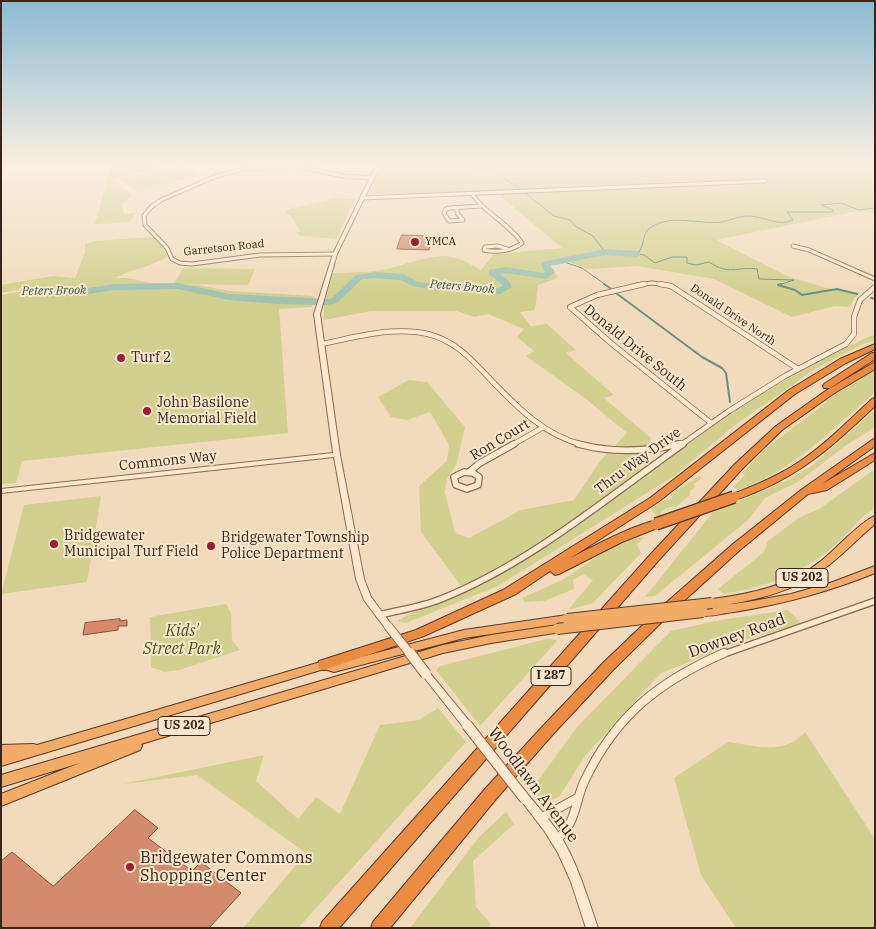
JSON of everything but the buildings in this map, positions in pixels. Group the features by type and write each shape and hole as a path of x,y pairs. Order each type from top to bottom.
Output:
{"highway":[{"path":"508,594 654,500 792,392 843,361 875,346"},
{"name":"I 287","path":"779,428 781,422 815,395 875,355"},
{"name":"I 287","path":"328,928 654,558 739,466 779,428 836,388 875,366"},
{"path":"324,665 420,633 508,594 611,542 771,482 802,464 827,445 875,400"},
{"name":"I 287","path":"379,928 473,814 610,664 701,578 758,528 875,440"},
{"name":"I 287","path":"805,491 823,488 875,456"},
{"name":"US 202","path":"1,761 324,665 334,668 385,653 464,634 567,619 712,603 756,595 801,578 822,565 875,519"},
{"name":"US 202","path":"1,781 443,649 491,638 703,612 783,600 826,588 875,569"},
{"path":"1,800 177,728"},
{"path":"1,750 41,749"}],"street":[{"name":"Garretson Road","path":"152,206 144,216 145,225 167,248 172,259 180,263 197,263 260,255 335,254"},
{"path":"358,206 335,254 318,308 337,455 362,584 367,598 379,615"},
{"path":"457,208 457,213 463,220 455,222 448,219 444,213 445,210 457,208 477,206"},
{"path":"481,206 521,240 521,245 507,249 492,252 484,249 493,246 507,249"},
{"path":"793,246 810,250 875,279"},
{"name":"Donald Drive North","path":"655,283 674,287 798,370"},
{"name":"Donald Drive South","path":"655,283 591,297 571,305 570,308 711,424"},
{"name":"Thru Way Drive","path":"379,615 440,600 496,574 532,552 711,424 798,370 850,341 854,334 854,318 860,300 875,287"},
{"path":"322,344 390,332 420,333 440,338 465,353 528,417 542,428 569,440 606,449 654,450 685,443"},
{"name":"Ron Court","path":"469,472 479,477 478,485 471,488 463,488 454,483 454,477 457,475 469,472 480,463 542,428"},
{"name":"Commons Way","path":"1,491 337,455"},
{"name":"Downey Road","path":"556,839 570,828 577,807 577,798 608,738 627,714 672,676 714,656 875,601"},
{"name":"Woodlawn Avenue","path":"379,615 556,839 573,872 592,928"},
{"path":"541,818 577,798"}],"green space":[{"path":"100,206 122,206 125,214 136,213 130,222 95,224"},
{"path":"300,206 352,206 336,239 301,236 296,233 300,231 290,215 285,213 289,209"},
{"path":"513,206 875,206 875,213 858,211 716,240 787,276 826,288 860,293 854,298 850,307 835,306 792,317 714,279 637,266 588,269 569,262 550,264 558,278 538,285 535,310 520,312 531,326 547,324 576,350 566,353 614,395 604,398 651,438 638,470 754,398 814,364 875,334 875,340 858,346 812,371 735,425 674,476 498,586 406,623 397,621 461,586 421,532 419,486 447,461 449,445 430,412 407,420 391,417 378,397 409,380 427,382 465,427 457,463 447,479 445,492 455,533 469,538 521,510 574,500 601,460 627,433 586,399 526,356 534,351 517,337 524,329 488,314 474,317 457,311 371,311 324,320 324,306 333,273 377,271 440,256 459,259 481,270 494,254 562,248"},
{"path":"151,237 160,244 168,256 115,278 128,278 150,283 198,285 230,291 314,296 312,307 279,309 288,433 22,461 16,483 1,484 1,295 28,291 60,293 48,288 35,288 1,293 1,285 53,276 75,278 85,252 85,244 94,241"},
{"path":"183,268 255,269 248,285 174,284"},
{"path":"875,370 875,391 873,394 826,436 793,461 758,482 738,490 733,487 745,475 742,473 769,446 827,402 825,401"},
{"path":"875,410 875,427 845,446 798,482 765,498 748,520 655,596 645,597 713,512 789,480 813,465"},
{"path":"875,469 875,508 828,551 801,569 772,582 724,594 718,589 764,552 768,541 800,517 819,509"},
{"path":"699,476 702,478 694,484 690,495 677,506 667,508 661,512 662,515 657,517 651,509 662,501 672,499 671,494"},
{"name":"Bridgewater Municipal Turf Field","path":"101,496 87,582 1,594 24,505"},
{"path":"645,537 637,544 641,553 593,603 568,610 593,580 583,574 573,580 574,589 544,601 525,602 522,598 560,581 611,548 633,539"},
{"name":"Kids' Street Park","path":"226,604 231,613 232,640 240,650 179,670 165,672 151,667 150,617"},
{"path":"788,610 802,624 748,639 661,673 585,756 559,797 543,800 531,790 578,726 671,631 720,620"},
{"path":"550,638 557,641 480,726 436,670 440,666"},
{"path":"438,708 466,742 298,928 243,928 306,853 197,775 123,784 264,755 256,781 298,819 316,797 340,814 380,725 419,720"},
{"path":"805,732 875,839 875,928 736,928 701,875 674,778 728,742 769,748 779,747 797,739"},
{"path":"506,812 514,824 473,861 476,907 491,924 488,928 410,928 479,837"}],"waterway":[{"path":"542,206 554,216 570,220 575,226 593,236 605,252"},
{"name":"Peters Brook","path":"779,285 794,280 759,279 757,269 728,270 709,262 696,265 687,263 687,257 672,257 655,263 644,255 637,254 642,247 647,231 666,221 713,223 738,217 754,216 776,222 787,222 793,220 787,212 833,212 833,210 824,206"},
{"name":"Peters Brook","path":"850,206 859,210 875,208"},
{"name":"Peters Brook","path":"48,290 54,293 75,293 115,287 178,286 229,297 327,302 334,301 359,277 376,275 403,277 416,284 435,287 455,286 500,291 507,287 506,283 492,272 506,270 546,276 550,272 545,264 605,252 637,254"},
{"path":"561,261 582,268 606,285"},
{"path":"604,284 610,288"},
{"path":"781,284 778,285 795,290 802,295 837,289 857,294"},
{"path":"616,293 702,357 722,368 726,373 730,402"},
{"path":"871,298 875,299"}],"place":[{"name":"YMCA","path":"415,242"},
{"name":"Turf 2","path":"121,358"},
{"name":"John Basilone Memorial Field","path":"147,411"},
{"name":"Bridgewater Municipal Turf Field","path":"54,544"},
{"name":"Bridgewater Township Police Department","path":"211,546"},
{"name":"Bridgewater Commons Shopping Center","path":"130,867"}]}
